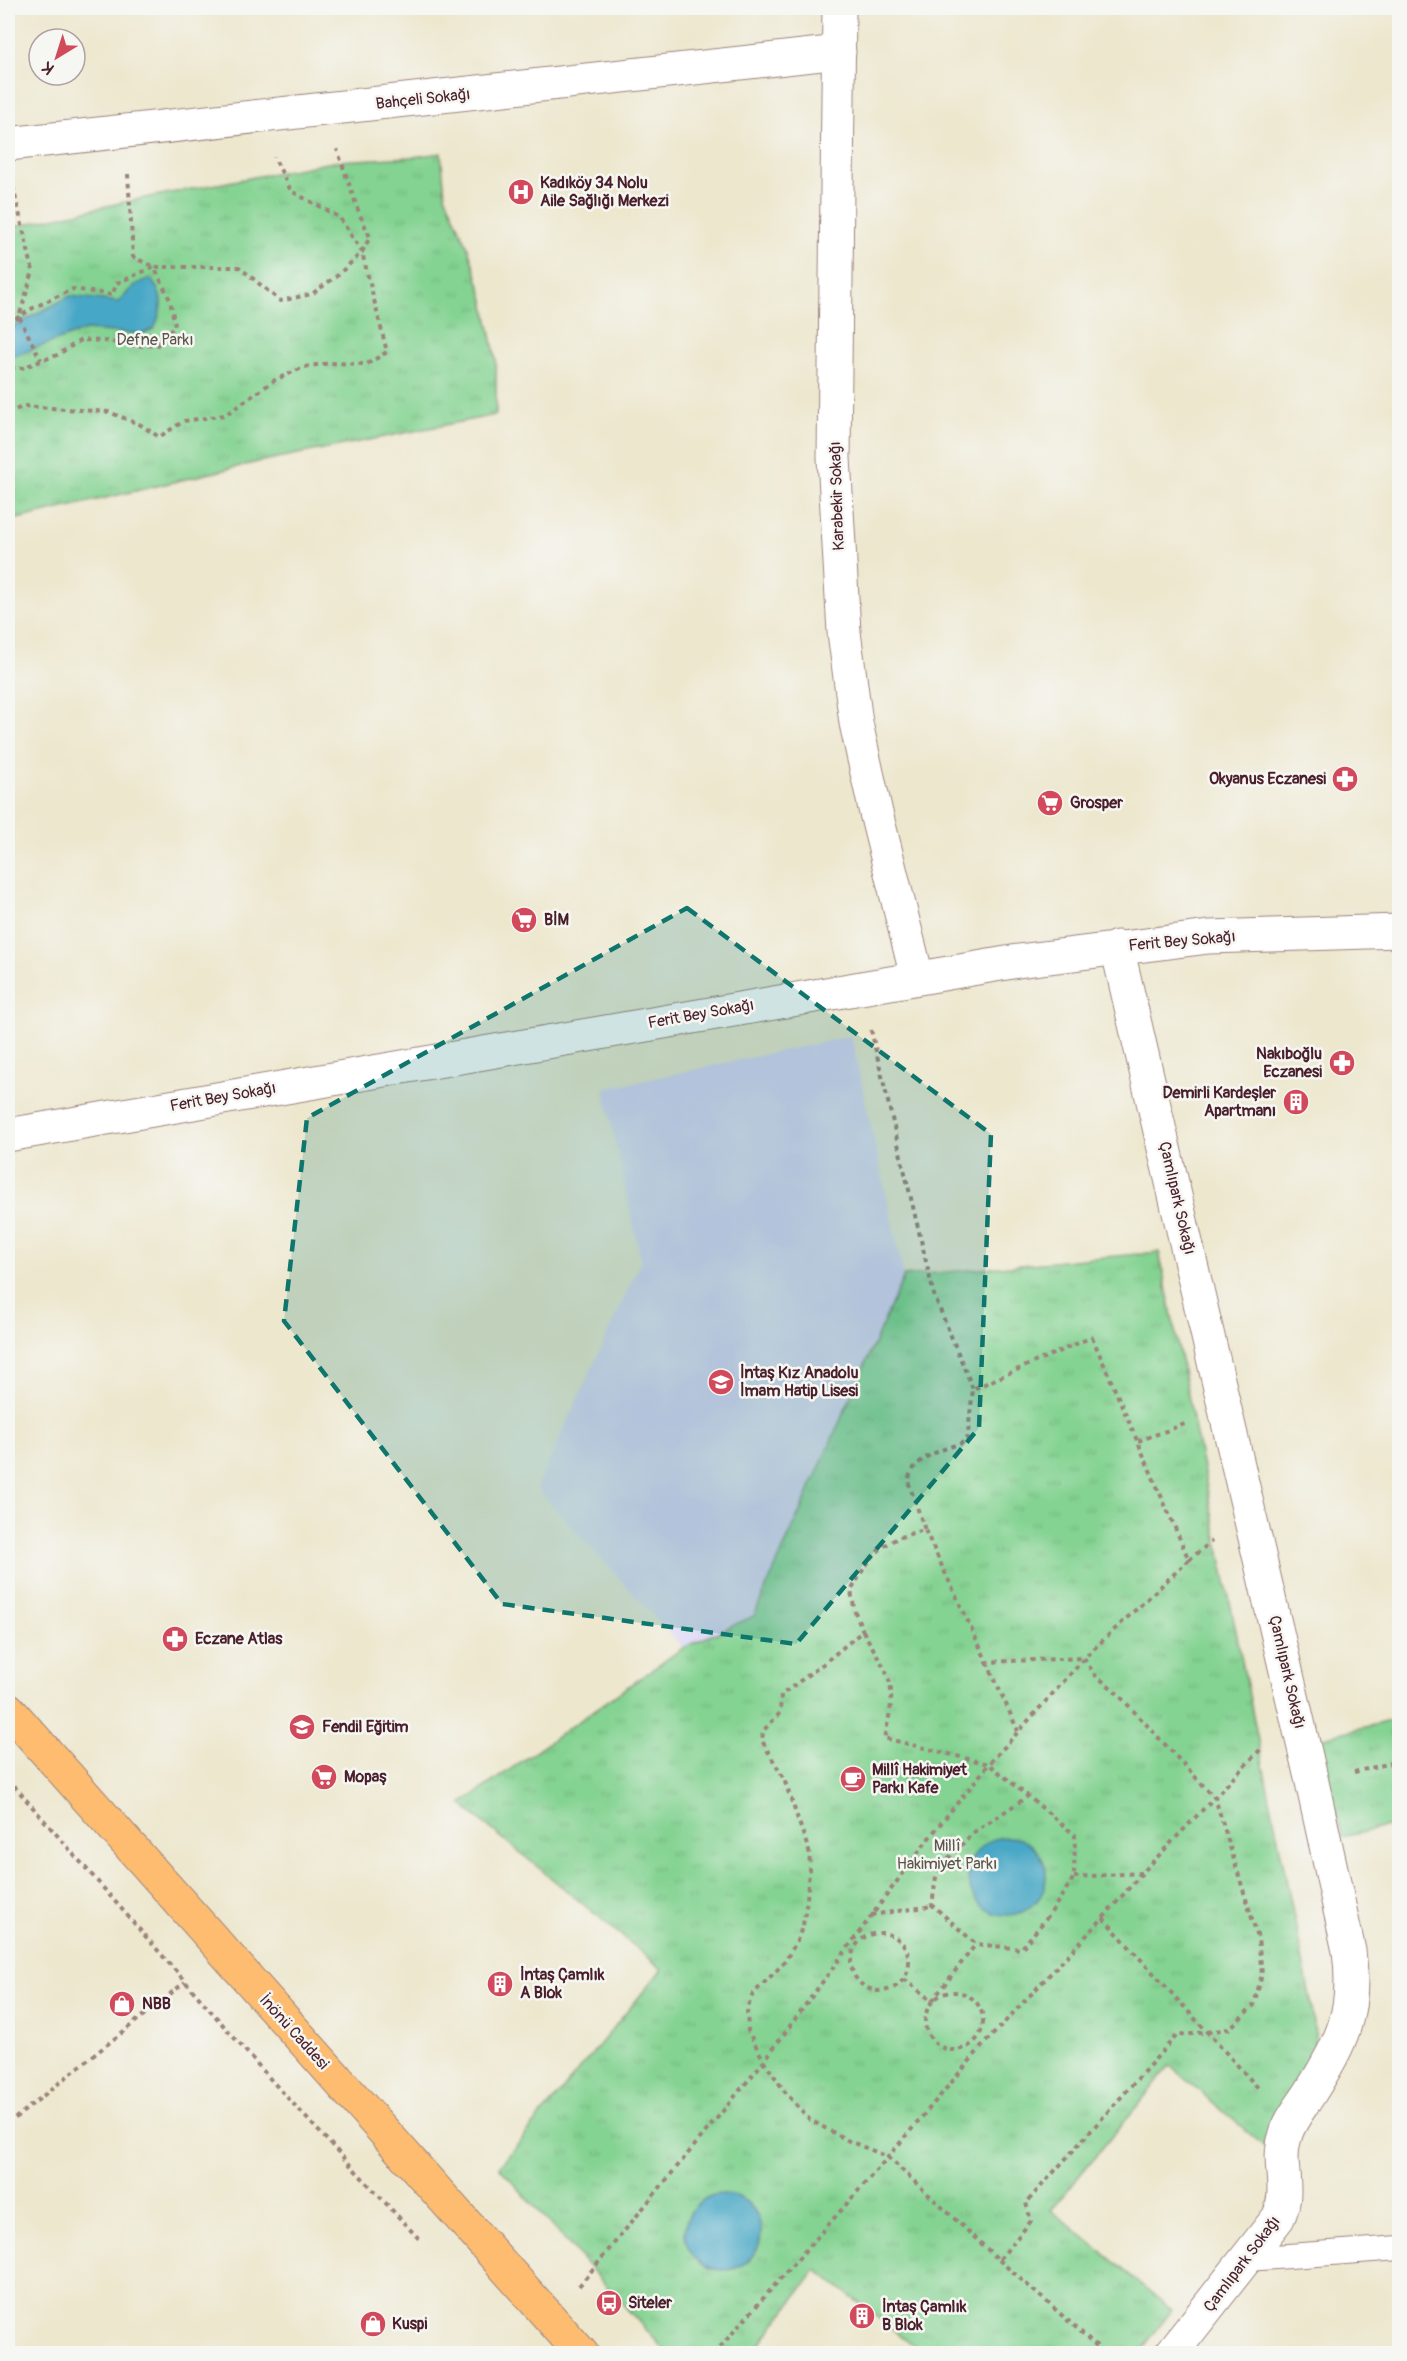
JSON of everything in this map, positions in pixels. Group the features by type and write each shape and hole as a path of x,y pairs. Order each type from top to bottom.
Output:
{"main road":[{"name":"İnönü Caddesi","path":"8,1709 582,2354"}],"street":[{"name":"Karabekir Sokağı","path":"839,8 834,458 844,632 856,723 873,802 917,977"},
{"name":"Bahçeli Sokağı","path":"8,144 839,52"},
{"name":"Ferit Bey Sokağı","path":"8,1135 917,977 1117,947 1209,937 1400,931"},
{"name":"Çamlıpark Sokağı","path":"1117,947 1296,1712 1347,1940 1352,1976 1349,2013 1341,2037 1326,2068 1285,2136 1282,2151 1285,2193 1282,2211 1275,2225 1171,2354"}],"lane":[{"path":"1247,2259 1400,2248"}],"path":[{"path":"8,324 73,289 112,295 117,283 154,267 239,267 280,301 312,294 338,275 363,252 370,237 359,213 323,110"},
{"path":"8,414 23,406 109,412 141,425 159,437 184,421 225,415 275,380 304,367 330,363 367,364 387,352 363,252 339,217 291,191 255,117"},
{"path":"8,368 22,368 57,355 81,340 135,346 157,345 175,326 170,300 154,267 133,257 125,131"},
{"path":"12,183 33,271 19,317 41,360"},
{"path":"870,1023 932,1288 947,1330 973,1389 967,1441 932,1454 916,1465 908,1481 925,1530 1018,1731"},
{"path":"552,2319 764,2061 870,1915 988,1764 1084,1658 1189,1560 1092,1337 973,1389"},
{"path":"925,1530 891,1540 867,1561 850,1591 863,1631 888,1677 891,1695 890,1716 884,1738 988,1764 1075,1835 1074,1877 1050,1914 1021,1949 976,1944 932,1905"},
{"path":"863,1631 782,1695 780,1713 763,1731 762,1741 784,1779 810,1854 803,1924 796,1943 783,1964 753,1994 747,2008 748,2031 784,2091 810,2120 849,2141 888,2157 999,2260 1106,2354"},
{"path":"987,1662 1084,1658"},
{"path":"999,2260 1031,2221 1026,2203 1176,2036 1229,2029 1254,2005 1263,1974 1258,1938 1215,1798 1114,1690 1095,1675 1084,1658"},
{"path":"714,2354 888,2157 984,2044 1296,1712"},
{"path":"8,1779 185,1983 426,2248"},
{"path":"932,1905 937,1870 974,1832 1027,1797"},
{"path":"1074,1877 1142,1874"},
{"path":"870,1915 932,1905"},
{"path":"1103,1918 1291,2124"},
{"path":"883,1932 900,1940 909,1957 910,1966 903,1979 892,1988 883,1991 873,1991 863,1986 851,1970 853,1950 858,1943 873,1933 883,1932"},
{"path":"853,1939 858,1943"},
{"path":"932,2001 939,1996 957,1991 974,1999 983,2016 983,2025 978,2038 967,2048 947,2049 930,2038 926,2029 926,2010 932,2001 976,1944"},
{"path":"8,2124 185,1983 226,1956"},
{"path":"903,1979 932,2001"},
{"path":"978,2038 984,2044"}],"highlighted area":[{"path":"687,908 991,1134 979,1428 796,1644 502,1604 284,1321 307,1118"}],"shaded area":[{"name":"İntaş Kız Anadolu İmam Hatip Lisesi","path":"851,1036 904,1276 754,1616 683,1648 537,1488 641,1261 604,1089"}],"green space":[{"name":"Defne Parkı","path":"441,153 445,195 468,248 483,296 496,360 496,415 262,461 8,521 8,228 134,200 338,161 413,157"},
{"name":"Millî Hakimiyet Parkı","path":"1159,1252 1312,2006 1319,2072 1263,2145 1170,2066 1051,2210 1172,2310 1139,2353 924,2353 816,2270 753,2353 667,2353 499,2167 662,1969 461,1804 683,1648 754,1616 904,1276"},
{"path":"1399,1719 1399,1824 1342,1837 1319,1738"}],"water":[{"path":"150,279 158,291 161,303 154,329 141,334 86,330 8,358 8,329 70,296 119,302 136,285"},
{"path":"999,1837 1015,1837 1029,1843 1040,1854 1046,1868 1046,1884 1040,1898 1029,1909 1015,1915 999,1915 985,1909 974,1898 968,1884 968,1868 974,1854 985,1843"},
{"path":"723,2194 737,2197 750,2205 758,2218 761,2232 758,2246 750,2259 737,2267 723,2270 709,2267 696,2259 688,2246 685,2232 688,2218 696,2205 709,2197"}],"place":[{"name":"Kadıköy 34 Nolu Aile Sağlığı Merkezi","path":"521,192"},
{"name":"Okyanus Eczanesi","path":"1345,779"},
{"name":"Grosper","path":"1050,803"},
{"name":"BİM","path":"524,920"},
{"name":"Nakıboğlu Eczanesi","path":"1342,1063"},
{"name":"Demirli Kardeşler Apartmanı","path":"1296,1102"},
{"name":"İntaş Kız Anadolu İmam Hatip Lisesi","path":"721,1382"},
{"name":"Eczane Atlas","path":"175,1639"},
{"name":"Fendil Eğitim","path":"302,1727"},
{"name":"Mopaş","path":"324,1777"},
{"name":"Millî Hakimiyet Parkı Kafe","path":"853,1779"},
{"name":"İntaş Çamlık A Blok","path":"500,1984"},
{"name":"NBB","path":"122,2004"},
{"name":"Siteler","path":"609,2303"},
{"name":"İntaş Çamlık B Blok","path":"862,2316"},
{"name":"Kuspi","path":"373,2324"}]}
